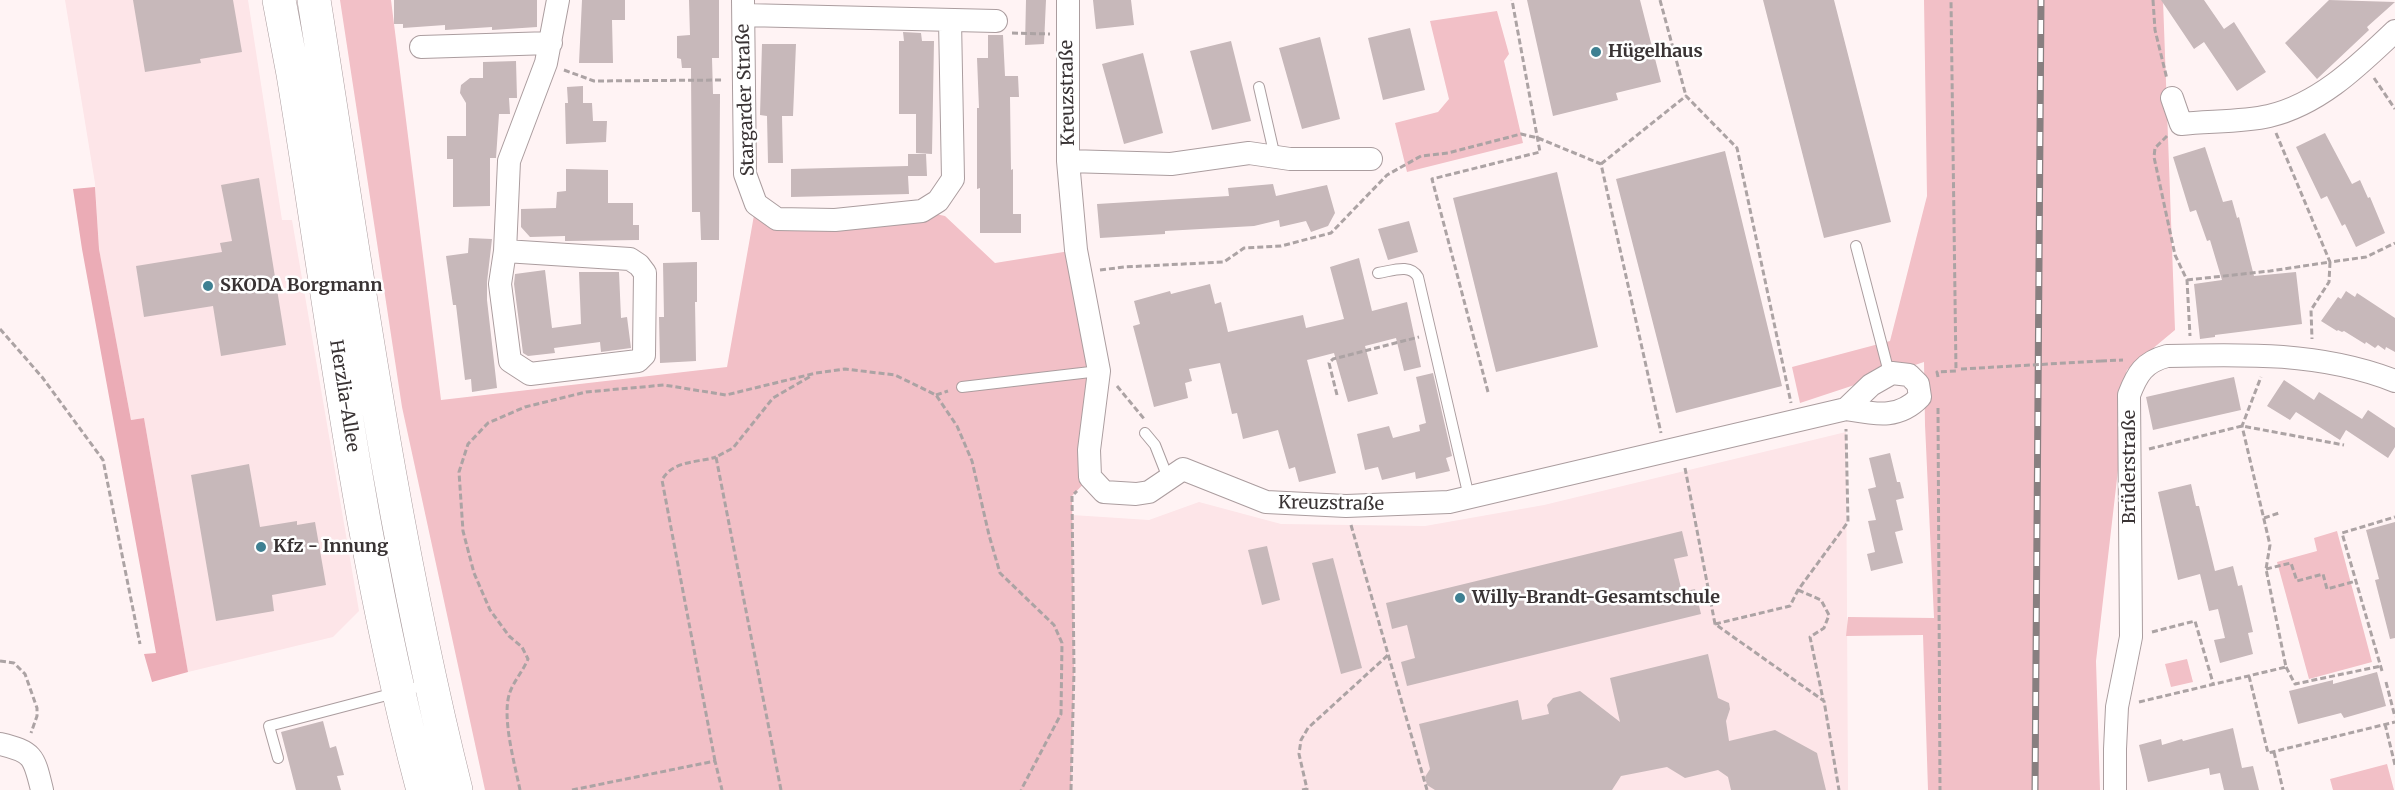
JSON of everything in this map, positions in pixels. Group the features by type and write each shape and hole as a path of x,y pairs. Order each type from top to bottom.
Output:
{"main road":[{"name":"Herzlia-Allee","path":"279,0 295,85 365,530 414,688 456,790"},
{"name":"Herzlia-Allee","path":"314,0 382,431 414,688 423,790"}],"street":[{"path":"505,251 630,259 639,265 645,273 644,355 638,361 530,374 510,361 500,284 505,251 509,161 549,53 558,0"},
{"name":"Kreuzstraße","path":"1068,0 1068,161 1076,250 1099,371 1089,450 1090,477 1104,492 1136,494 1149,492 1183,469 1266,502 1346,506 1449,502 1846,409 1883,415 1910,407 1920,397 1918,384 1909,375 1892,373"},
{"name":"Stargarder Straße","path":"950,20 953,179 938,201 922,211 835,220 777,219 756,204 745,174 744,8 987,21"},
{"path":"2172,98 2181,124 2269,116 2296,107 2325,91 2363,61 2395,31"},
{"path":"421,47 549,53"},
{"path":"1068,161 1171,164 1249,153 1290,159 1371,159"},
{"name":"Brüderstraße","path":"2115,790 2118,707 2131,637 2129,395 2136,375 2155,359 2167,356 2281,356 2314,359 2378,374 2395,381"},
{"path":"1846,409 1871,385 1892,373"},
{"path":"0,744 23,750 35,765 42,790"}],"lane":[{"path":"1260,87 1275,157"},
{"path":"1856,246 1887,365 1892,373"},
{"path":"1378,273 1408,268 1414,270 1424,296 1433,333 1469,497"},
{"path":"962,387 1099,371"},
{"path":"1145,433 1155,445 1168,478"},
{"path":"278,758 269,726 414,688"}],"path":[{"path":"1488,392 1432,179 1540,152 1512,0"},
{"path":"1660,0 1686,96 1737,148 1795,421"},
{"path":"1951,0 1956,371"},
{"path":"2153,0 2155,30 2172,98"},
{"path":"987,21 992,33 1067,34"},
{"path":"549,53 594,81 744,80"},
{"path":"2363,61 2395,109"},
{"path":"1601,164 1686,96"},
{"path":"2269,116 2330,262 2329,282 2311,310 2314,359"},
{"path":"2181,124 2155,148 2154,157 2175,255 2187,280 2192,355"},
{"path":"1080,273 1124,267 1224,262 1244,248 1281,246 1331,233 1387,176 1421,156 1448,153 1521,134 1538,138 1601,164"},
{"path":"1601,164 1715,624 1824,701"},
{"path":"2187,280 2366,257 2395,243"},
{"path":"0,329 42,377 103,460 140,644"},
{"path":"1337,395 1329,363 1333,359 1433,333"},
{"path":"2281,356 2260,377 2242,426 2270,544 2266,569 2286,667 2295,684 2381,668 2342,533 2395,517"},
{"path":"1938,384 1937,372 2102,361"},
{"path":"520,790 509,735 508,707 510,692 523,672 528,659 522,647 509,636 490,610 474,573 463,531 459,472 468,444 488,423 525,407 586,392 664,385 726,394 845,369 895,375 936,395 957,426 972,461 1000,573 1054,625 1062,642 1061,714 1021,790"},
{"path":"1099,371 1122,390 1150,426 1145,433"},
{"path":"722,790 662,480 667,471 678,465 716,457 733,448 773,398 816,374"},
{"path":"1938,408 1940,790"},
{"path":"1715,624 1790,606 1798,590 1848,522 1846,409"},
{"path":"2129,454 2242,426 2344,445"},
{"path":"716,457 781,790"},
{"path":"1071,790 1074,671 1072,496 1090,477"},
{"path":"1346,506 1427,790"},
{"path":"2264,518 2279,513"},
{"path":"2266,569 2292,563 2296,581 2322,574 2327,589 2356,581"},
{"path":"1798,590 1821,600 1829,615 1824,628 1810,637 1824,701 1839,790"},
{"path":"2131,637 2195,621 2213,683"},
{"path":"1302,790 1307,789 1298,747 1308,728 1389,654"},
{"path":"0,661 14,663 25,674 37,708 37,716 23,750"},
{"path":"2118,707 2286,667"},
{"path":"2248,675 2268,753 2395,722"},
{"path":"2386,682 2395,717"},
{"path":"2385,724 2395,765"},
{"path":"2274,752 2283,790"},
{"path":"572,790 715,761"}],"shaded area":[{"path":"65,0 248,0 282,220 292,220 359,611 333,637 188,672 144,418 131,420 99,249 95,183"},
{"path":"340,0 391,0 441,400 727,367 756,204 777,219 922,211 945,216 995,263 1076,250 1099,371 1090,477 1072,496 1074,671 1071,790 485,790 402,407"},
{"path":"1924,0 2163,0 2175,330 2127,370 2120,393 2118,470 2096,661 2100,790 1928,790 1923,635 1846,636 1848,617 1934,618 1924,362 1800,403 1792,367 1890,341 1927,196"},
{"path":"1497,11 1509,54 1504,61 1523,143 1407,172 1395,123 1438,112 1449,99 1430,21"},
{"path":"95,187 99,249 131,420 144,418 188,672 152,682 144,654 156,653 73,189"},
{"name":"Willy-Brandt-Gesamtschule","path":"1846,432 1848,790 1071,790 1074,671 1072,515 1149,520 1199,502 1281,524 1425,526 1544,505"},
{"path":"2337,531 2372,662 2309,679 2277,562 2317,551 2314,538"},
{"path":"2187,659 2193,682 2171,687 2165,664"},
{"path":"2387,764 2394,790 2333,790 2330,779"}],"building":[{"path":"133,0 233,0 242,52 200,59 201,63 145,72"},
{"path":"394,0 537,0 537,27 445,30 445,25 403,28 403,24 394,24"},
{"path":"582,0 625,0 625,20 612,20 613,63 579,63"},
{"path":"689,0 719,0 719,58 712,58 713,94 720,94 719,240 701,240 700,212 692,212 691,68 682,68 681,59 677,58 677,36 690,35"},
{"path":"1026,0 1046,0 1044,44 1025,45"},
{"path":"1093,0 1131,0 1134,25 1096,29"},
{"name":"Hügelhaus","path":"1527,0 1640,0 1661,82 1616,93 1618,100 1553,116"},
{"path":"1763,0 1834,0 1891,222 1824,238"},
{"path":"2161,0 2204,0 2224,29 2234,22 2266,72 2237,91 2204,42 2194,49"},
{"path":"2329,0 2395,2 2367,27 2369,30 2317,79 2285,43"},
{"path":"1410,28 1425,90 1383,100 1368,38"},
{"path":"903,32 921,33 922,41 934,41 932,154 916,153 916,114 899,114 899,41 904,41"},
{"path":"988,35 1003,35 1005,76 1018,76 1019,97 1010,97 1011,170 1013,169 1013,214 1021,214 1021,233 980,233 980,188 977,189 977,108 979,108 977,58 988,58"},
{"path":"1320,37 1340,119 1302,129 1279,48"},
{"path":"1231,41 1251,121 1212,130 1190,51"},
{"path":"762,44 796,44 793,116 782,116 783,163 768,163 767,116 760,115"},
{"path":"1143,53 1163,133 1124,144 1102,64"},
{"path":"516,61 517,98 509,98 510,114 499,114 496,158 490,158 490,206 453,207 453,159 447,159 447,136 466,136 466,103 460,93 461,85 470,78 483,78 483,62"},
{"path":"583,86 583,103 592,103 593,121 607,121 606,142 566,144 567,87"},
{"path":"2325,133 2352,184 2360,180 2385,233 2356,247 2345,224 2342,226 2327,196 2321,199 2296,147"},
{"path":"2205,147 2223,202 2232,200 2237,218 2239,217 2254,276 2296,272 2302,324 2200,339 2194,284 2222,280 2210,240 2207,241 2196,210 2190,212 2173,157"},
{"path":"1725,151 1782,386 1676,413 1616,179"},
{"path":"908,154 926,154 927,176 908,176 909,194 791,197 791,169 908,166"},
{"path":"566,169 608,170 608,203 633,203 633,225 639,225 639,240 565,241 565,236 530,237 521,227 521,209 556,208 557,192 566,191"},
{"path":"1557,172 1598,347 1496,372 1453,198"},
{"name":"SKODA Borgmann","path":"259,178 286,345 221,356 213,306 144,317 136,266 222,252 220,243 232,241 221,185"},
{"path":"1273,184 1276,196 1327,185 1335,213 1328,226 1311,232 1306,221 1280,227 1279,220 1254,226 1165,231 1165,234 1100,238 1097,204 1229,196 1228,188"},
{"path":"1409,221 1418,252 1388,260 1378,229"},
{"path":"469,238 492,239 487,300 497,388 472,392 471,379 465,380 456,305 453,305 446,256 468,253"},
{"path":"1359,258 1372,311 1407,302 1421,367 1404,371 1396,338 1365,346 1378,394 1348,402 1334,353 1307,360 1336,473 1299,482 1295,467 1289,469 1278,430 1243,439 1237,413 1232,414 1220,363 1189,369 1192,381 1185,383 1188,398 1154,407 1133,326 1140,324 1134,301 1170,291 1171,294 1210,284 1215,304 1221,302 1228,332 1303,315 1306,328 1344,319 1330,267"},
{"path":"697,262 696,361 660,363 659,317 664,317 663,263"},
{"path":"545,270 552,328 581,324 579,272 619,272 621,318 627,317 631,348 601,352 600,342 554,348 555,353 528,356 523,353 514,284 515,274"},
{"path":"2346,291 2355,297 2357,293 2395,318 2395,352 2386,347 2385,350 2378,345 2375,348 2366,342 2365,344 2321,321 2338,297 2341,299"},
{"path":"1433,373 1452,456 1446,458 1450,471 1416,479 1415,472 1382,480 1378,467 1365,470 1357,434 1389,426 1393,438 1420,431 1419,425 1426,423 1416,377"},
{"path":"2234,377 2241,410 2153,430 2146,397"},
{"path":"2284,380 2314,400 2319,392 2362,419 2368,410 2395,428 2395,447 2388,458 2346,430 2340,440 2296,412 2290,420 2267,406"},
{"path":"1890,453 1897,482 1900,482 1904,498 1896,500 1903,530 1895,532 1903,563 1871,571 1867,554 1875,552 1868,521 1876,520 1868,489 1876,487 1869,458"},
{"name":"Kfz - Innung","path":"249,464 260,527 297,521 297,525 315,522 326,585 272,595 274,611 216,621 191,475"},
{"path":"2191,484 2196,506 2199,506 2215,571 2233,566 2238,586 2242,585 2253,632 2248,633 2253,654 2220,663 2214,640 2225,638 2218,609 2209,611 2200,574 2178,580 2158,492"},
{"path":"2395,522 2395,638 2390,639 2375,580 2379,579 2366,530"},
{"path":"1682,531 1688,556 1674,559 1682,592 1695,589 1701,614 1407,686 1401,662 1415,658 1407,625 1392,629 1386,603"},
{"path":"1267,546 1280,600 1262,605 1248,550"},
{"path":"1333,558 1362,668 1341,674 1312,563"},
{"path":"1708,654 1718,698 1729,703 1730,709 1726,721 1729,741 1775,730 1817,753 1826,790 1731,790 1728,777 1718,770 1685,778 1667,767 1621,776 1612,790 1435,790 1427,785 1425,777 1430,769 1419,724 1518,700 1522,720 1549,714 1547,705 1553,698 1580,691 1620,722 1610,678"},
{"path":"2377,672 2386,706 2344,718 2341,713 2298,724 2289,691 2333,680 2333,684"},
{"path":"323,721 330,748 336,746 344,775 337,776 341,790 296,790 281,732"},
{"path":"2233,728 2242,768 2253,766 2259,790 2224,790 2220,773 2210,775 2209,768 2148,782 2139,745 2161,739 2162,745"}],"railway":[{"path":"2035,790 2041,0"}],"place":[{"name":"Hügelhaus","path":"1596,52"},
{"name":"SKODA Borgmann","path":"208,286"},
{"name":"Kfz - Innung","path":"261,547"},
{"name":"Willy-Brandt-Gesamtschule","path":"1460,598"}]}
